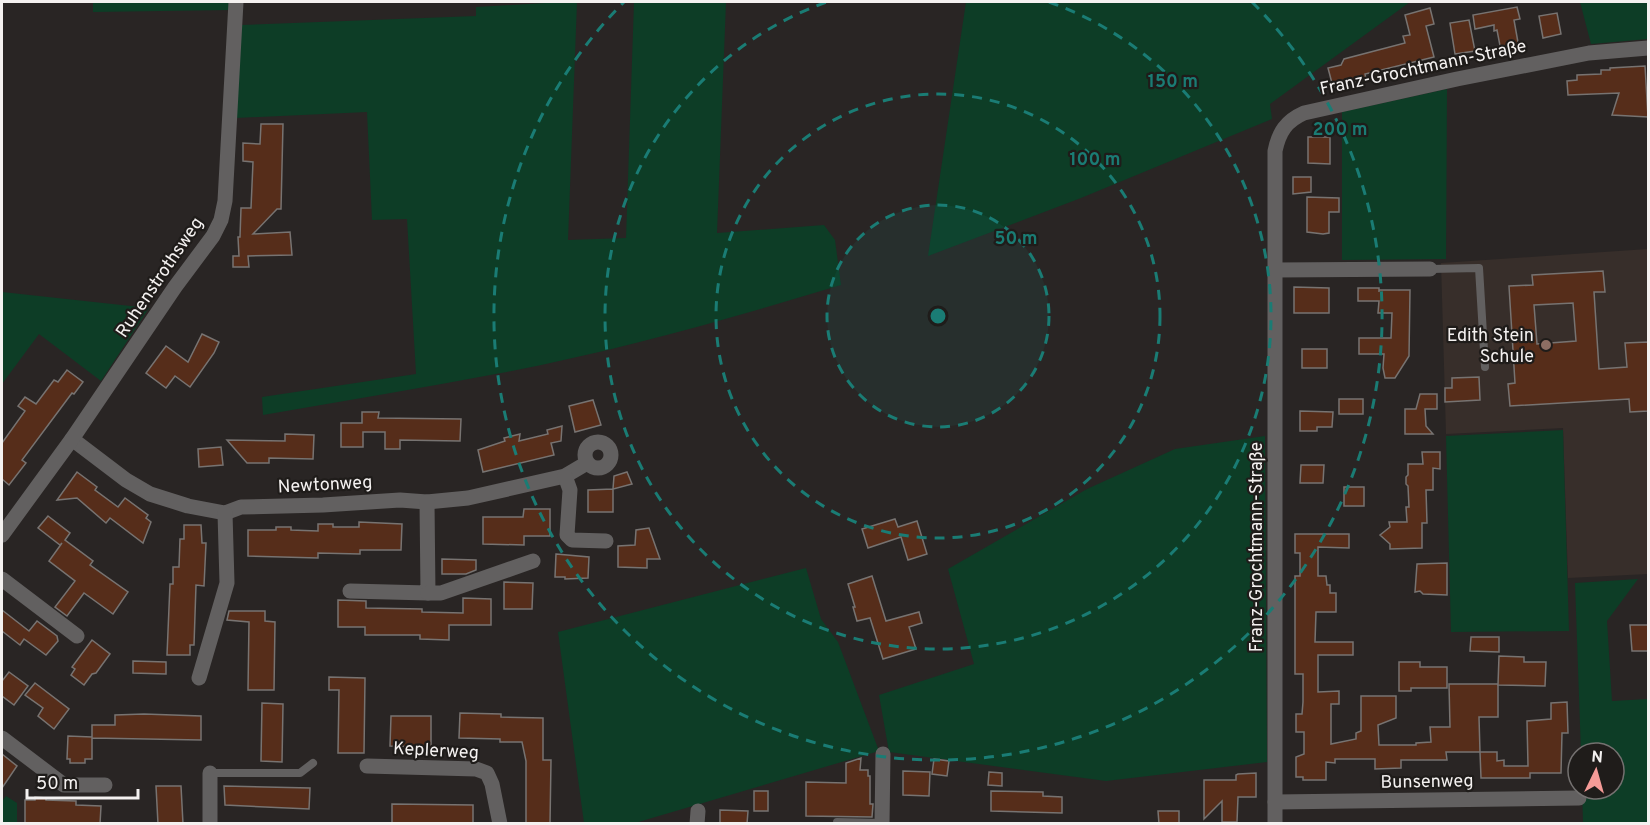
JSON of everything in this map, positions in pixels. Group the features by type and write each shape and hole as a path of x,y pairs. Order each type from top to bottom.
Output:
{"street":[{"name":"Ruhenstrothsweg","path":"2,535 72,439 175,287 213,236 221,220 225,201 236,2"},
{"name":"Franz-Grochtmann-Straße","path":"1275,824 1275,151 1278,138 1284,126 1304,112 1589,53 1648,48"},
{"path":"1275,270 1430,269"},
{"name":"Newtonweg","path":"72,439 126,480 150,494 188,506 225,513 241,507 399,500 427,502 468,498 565,476 587,463"},
{"path":"565,476 570,490 567,535 572,540 606,541"},
{"path":"427,502 428,593"},
{"path":"199,678 226,582 225,513"},
{"path":"350,591 441,593 533,561"},
{"path":"2,579 77,636"},
{"path":"2,738 64,785 105,785"},
{"path":"882,823 883,754"},
{"name":"Keplerweg","path":"367,766 476,769 487,773 492,784 500,824"},
{"path":"210,773 210,824"},
{"name":"Bunsenweg","path":"1275,802 1566,798"}],"lane":[{"path":"1430,269 1479,268 1485,368"},
{"path":"210,773 300,773 313,763"},
{"path":"837,822 882,823"}],"shaded area":[{"name":"Edith Stein Schule","path":"1648,249 1648,574 1568,578 1563,428 1446,434 1441,263"}],"green space":[{"path":"93,2 230,2 230,10 93,12"},
{"path":"577,2 568,240 626,238 634,2 726,2 717,233 824,225 835,240 841,285 715,322 587,355 471,379 263,415 262,397 416,374 407,219 372,220 367,112 236,118 241,25 476,16 476,7"},
{"path":"966,2 1410,2 1270,104 1272,119 1081,198 928,256"},
{"path":"1580,2 1648,2 1648,39 1591,44"},
{"path":"1447,89 1446,259 1342,260 1342,112"},
{"path":"2,292 149,308 101,381 39,334 2,384"},
{"path":"1563,430 1569,631 1451,632 1446,436"},
{"path":"1265,436 1267,762 1106,781 889,752 879,695 974,664 948,569 1087,489 1175,449"},
{"path":"806,568 821,619 838,642 879,751 635,823 584,823 558,632"},
{"path":"1638,579 1607,621 1612,701 1648,699 1648,823 1585,824 1583,822 1582,801 1626,801 1626,741 1581,741 1575,583"},
{"path":"6,796 17,803 17,823 2,823 2,801"}],"building":[{"path":"1517,7 1520,19 1514,20 1519,48 1501,51 1494,25 1475,29 1473,15"},
{"path":"1430,8 1434,24 1426,26 1434,57 1365,74 1366,79 1333,87 1328,68 1341,65 1344,59 1405,43 1403,36 1410,35 1405,15"},
{"path":"1557,13 1561,34 1543,38 1539,16"},
{"path":"1469,20 1475,51 1455,54 1450,23"},
{"path":"1645,66 1648,117 1612,115 1619,93 1568,95 1567,81 1577,80 1577,75 1601,74 1601,70 1610,70 1610,68"},
{"path":"261,124 283,124 281,209 277,209 253,234 290,232 292,255 248,256 249,267 233,267 233,256 239,256 241,208 251,208 253,162 243,161 243,143 260,144"},
{"path":"1308,137 1330,137 1330,164 1308,163"},
{"path":"1293,177 1311,177 1311,192 1293,194"},
{"path":"1307,197 1339,198 1339,212 1329,212 1329,233 1307,232"},
{"path":"1603,271 1605,292 1594,292 1599,369 1627,367 1625,343 1648,342 1648,411 1630,412 1629,399 1510,406 1508,384 1515,383 1509,286 1533,285 1532,275","holes":["1573,303 1576,341 1537,344 1534,305"]},
{"path":"1294,287 1329,288 1329,313 1294,313"},
{"path":"1358,288 1410,290 1409,356 1395,378 1385,378 1384,354 1359,354 1359,338 1391,338 1392,313 1378,313 1379,301 1358,301"},
{"path":"202,334 219,342 190,387 175,376 166,388 146,373 166,346 188,362"},
{"path":"1302,349 1327,349 1327,368 1302,368"},
{"path":"67,370 83,382 74,394 72,393 22,460 26,463 9,485 2,479 2,443 25,411 18,406 25,397 36,404 54,380 58,382"},
{"path":"1479,377 1480,400 1445,402 1445,388 1452,388 1452,378"},
{"path":"1420,394 1437,394 1437,409 1425,409 1426,426 1433,434 1405,434 1405,409 1416,409"},
{"path":"1339,399 1363,399 1363,414 1339,414"},
{"path":"593,400 601,425 575,432 569,406"},
{"path":"1300,411 1333,412 1332,427 1317,427 1317,431 1300,431"},
{"path":"362,412 379,412 378,418 461,419 460,441 400,440 400,449 385,449 385,432 363,432 363,447 341,447 341,423 362,423"},
{"path":"562,426 561,441 551,443 554,455 483,472 478,450 505,441 504,438 520,434 519,441 548,434 547,430"},
{"path":"285,434 314,435 313,459 269,458 269,463 247,463 227,440 285,441"},
{"path":"221,447 223,465 199,467 198,449"},
{"path":"1422,452 1440,452 1440,469 1433,468 1433,490 1426,490 1427,523 1422,523 1422,548 1390,549 1390,544 1380,535 1390,527 1389,522 1407,522 1408,464 1423,464"},
{"path":"1301,465 1324,465 1323,483 1300,483"},
{"path":"77,472 97,487 95,490 118,507 125,498 148,515 146,518 151,522 143,543 110,518 106,523 77,498 57,500"},
{"path":"627,472 632,484 613,489 614,476"},
{"path":"1344,487 1364,487 1364,506 1344,506"},
{"path":"613,489 613,512 588,512 588,490"},
{"path":"524,509 550,509 550,536 524,536 524,545 483,544 483,517 523,517"},
{"path":"48,516 70,533 65,540 93,561 90,565 128,592 113,614 84,593 67,616 55,607 75,581 49,561 62,543 60,545 38,528"},
{"path":"895,519 898,527 917,521 927,554 908,560 901,537 868,548 862,529"},
{"path":"359,522 402,524 401,550 360,550 360,554 318,553 318,558 248,556 248,530 276,530 276,527 291,527 291,530 318,531 318,524 333,524 333,527 359,527"},
{"path":"184,525 201,525 202,543 206,543 204,586 196,585 194,645 190,645 190,655 167,655 170,584 173,584 173,567 179,567 180,539 184,539"},
{"path":"649,528 660,559 647,559 647,568 618,567 618,546 635,545 636,530"},
{"path":"1295,534 1349,534 1349,548 1318,547 1318,576 1326,576 1327,585 1330,585 1330,593 1336,593 1336,612 1316,612 1315,642 1353,642 1353,655 1318,655 1318,692 1339,691 1339,704 1331,704 1331,744 1356,739 1356,733 1361,731 1361,696 1396,696 1396,718 1378,725 1379,745 1416,745 1416,743 1431,742 1430,727 1450,727 1449,684 1498,684 1498,717 1479,717 1480,752 1446,752 1447,760 1401,760 1401,768 1375,769 1375,759 1335,759 1335,763 1326,762 1326,780 1303,780 1303,777 1296,777 1296,757 1304,754 1304,732 1296,732 1296,714 1302,714 1303,674 1295,674 1295,576 1300,576 1300,553 1295,553"},
{"path":"556,554 589,557 588,578 555,577"},
{"path":"442,559 476,560 476,570 466,574 442,574"},
{"path":"1447,563 1447,595 1415,592 1417,564"},
{"path":"872,576 886,621 919,612 922,623 909,627 916,649 883,659 870,618 857,621 848,584"},
{"path":"504,582 533,583 532,609 504,609"},
{"path":"463,598 491,599 491,625 449,625 449,640 420,639 420,635 365,635 365,627 338,627 338,600 366,601 366,608 422,609 422,612 463,613"},
{"path":"2,610 29,631 37,621 57,636 58,641 46,655 24,639 20,645 2,631"},
{"path":"229,611 265,611 265,621 275,622 274,690 248,690 249,622 227,620"},
{"path":"1630,625 1648,625 1648,651 1632,651"},
{"path":"1471,637 1499,637 1499,652 1470,651"},
{"path":"92,640 110,654 84,685 71,675 75,669 72,667"},
{"path":"1499,656 1524,657 1524,662 1546,662 1545,686 1498,685"},
{"path":"133,661 166,662 166,674 133,673"},
{"path":"1399,662 1420,662 1420,667 1447,667 1447,688 1411,688 1411,691 1399,691"},
{"path":"9,672 28,686 14,705 2,696 2,681"},
{"path":"329,677 365,678 364,753 338,753 339,690 329,690"},
{"path":"35,683 69,709 54,729 38,716 43,708 25,695"},
{"path":"1567,702 1568,733 1562,733 1561,773 1530,773 1530,778 1481,778 1480,752 1497,752 1497,761 1504,760 1504,766 1528,766 1527,721 1551,719 1551,703"},
{"path":"262,703 283,704 282,762 261,761"},
{"path":"460,713 543,718 543,760 551,760 550,824 526,824 526,761 522,742 459,738"},
{"path":"115,715 201,716 201,740 92,738 92,759 85,759 85,763 70,763 70,759 67,759 68,736 92,737 92,725 115,725"},
{"path":"391,716 431,716 431,747 390,746"},
{"path":"2,754 17,766 2,788"},
{"path":"861,758 860,770 868,770 868,776 870,776 872,817 806,816 806,782 846,783 846,763"},
{"path":"934,759 949,761 947,776 932,774"},
{"path":"903,771 930,772 929,796 903,795"},
{"path":"989,772 1002,773 1002,786 988,785"},
{"path":"1256,773 1256,797 1238,797 1237,822 1222,822 1222,801 1204,819 1204,780 1236,780 1238,774"},
{"path":"156,786 181,786 183,824 158,824"},
{"path":"224,786 310,788 309,809 225,805"},
{"path":"754,791 768,791 768,811 754,811"},
{"path":"991,791 1043,792 1043,796 1062,797 1062,813 991,811"},
{"path":"35,797 46,798 46,800 76,801 76,805 101,806 100,824 25,824 25,800 35,800"},
{"path":"392,804 473,805 473,824 392,824"},
{"path":"720,810 748,811 747,824 720,824"},
{"path":"1158,811 1179,811 1179,824 1159,824"}],"place":[{"name":"Edith Stein Schule","path":"1546,345"}]}
